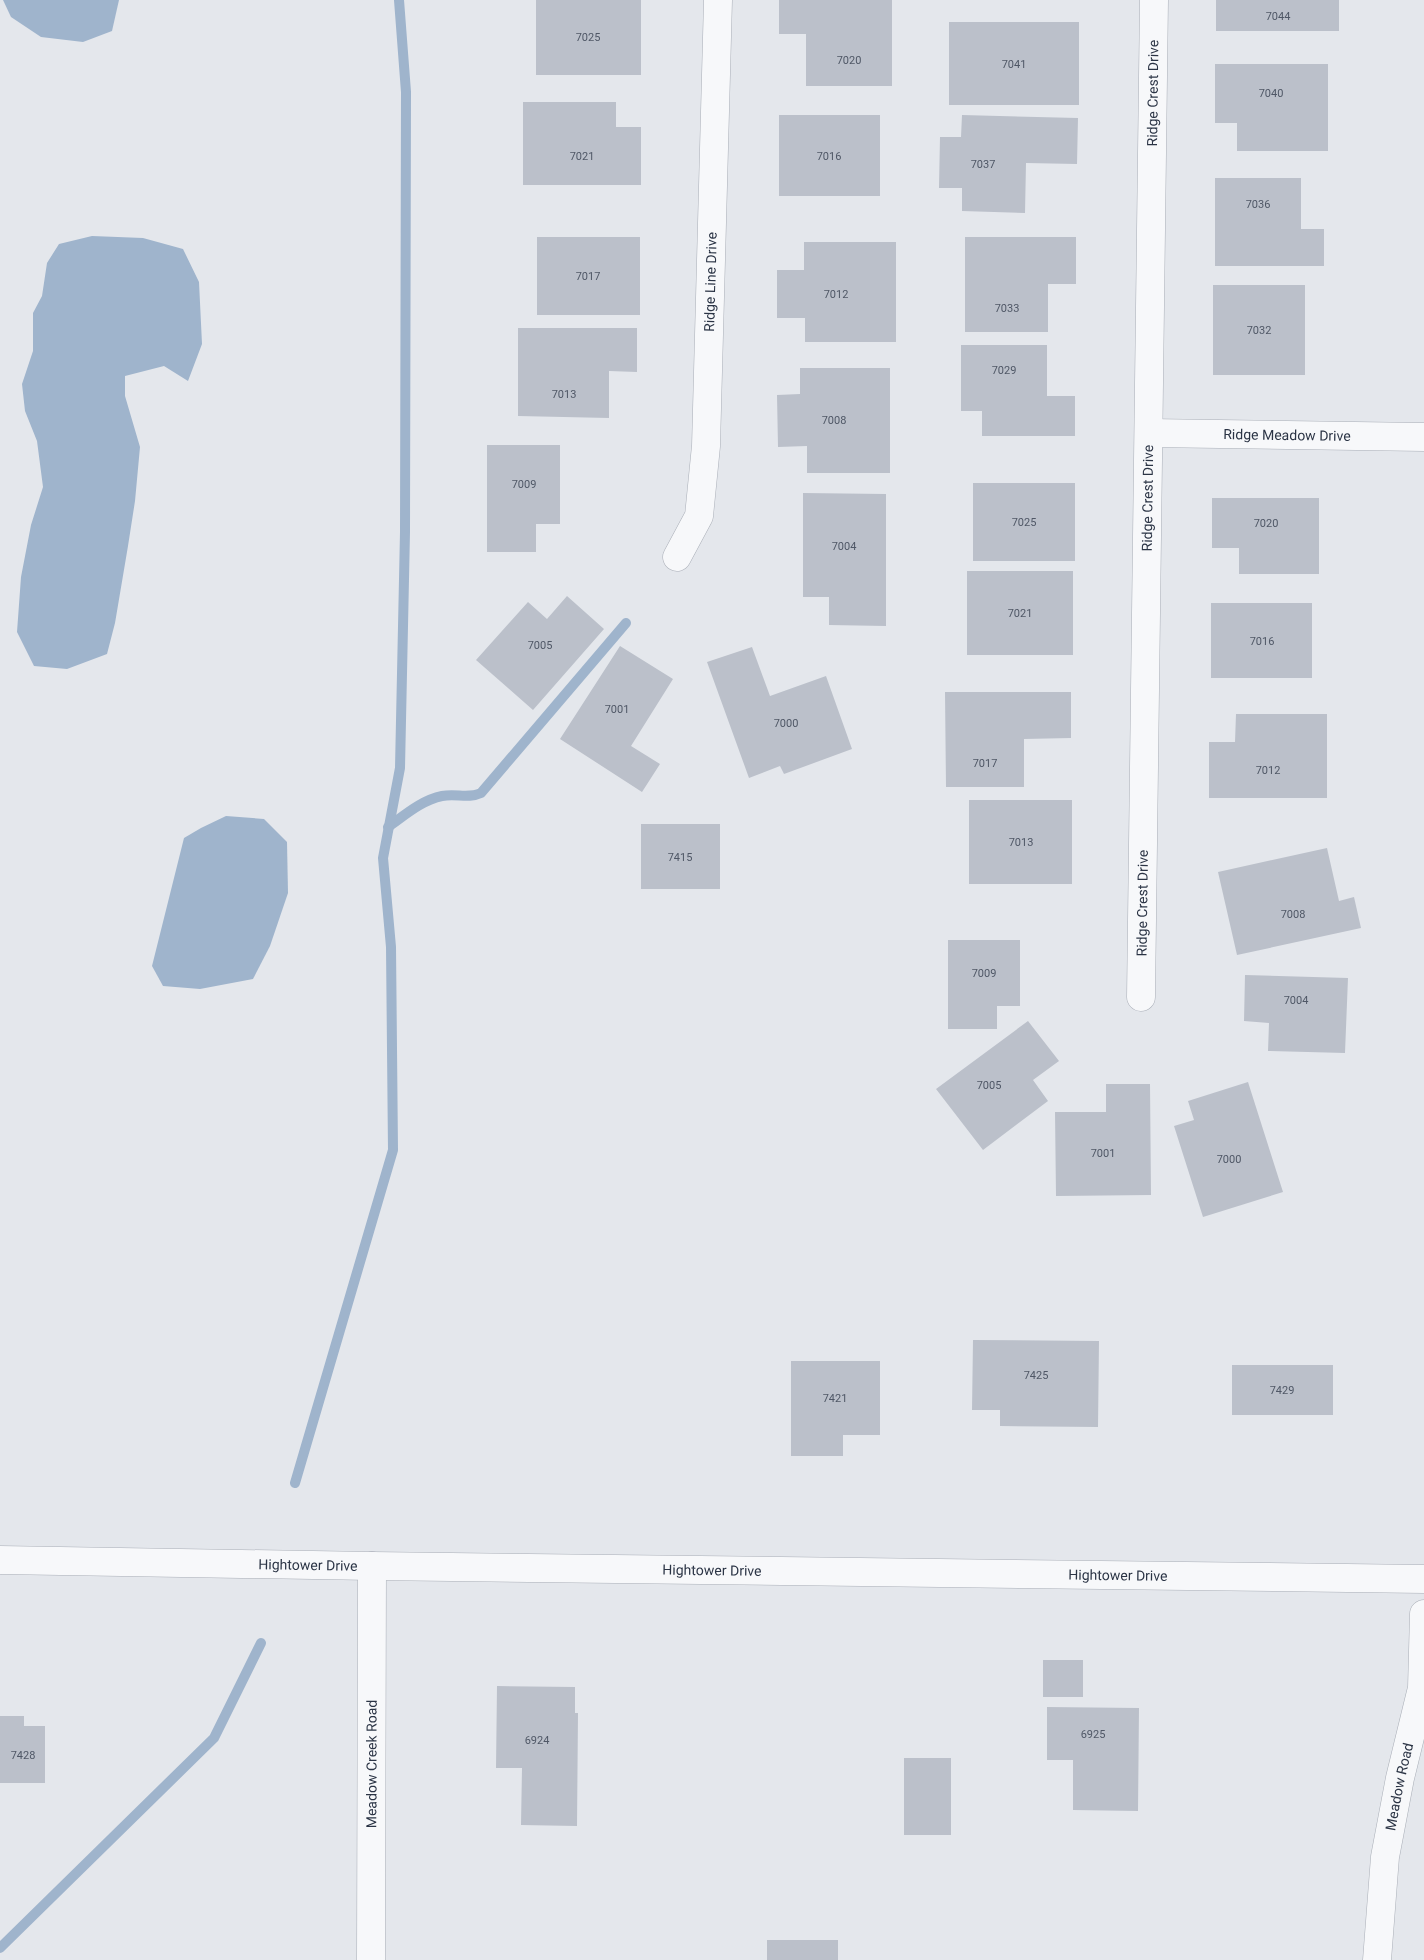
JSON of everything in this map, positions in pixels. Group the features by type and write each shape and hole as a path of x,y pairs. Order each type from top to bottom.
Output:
{"street":[{"name":"Ridge Line Drive","path":"677,557 699,516 706,446 718,0"},
{"name":"Ridge Crest Drive","path":"1141,997 1154,0"},
{"name":"Ridge Meadow Drive","path":"1149,433 1424,437"},
{"name":"Hightower Drive","path":"0,1560 1424,1579"},
{"name":"Meadow Creek Road","path":"371,1960 372,1566"},
{"name":"Meadow Road","path":"1377,1960 1385,1857 1400,1778 1422,1688 1424,1614"}],"water":[{"path":"3,0 119,0 112,31 83,42 41,37 11,17"},
{"path":"92,236 143,238 183,249 199,282 202,344 188,381 164,366 125,376 125,396 140,447 135,501 128,546 115,623 107,654 67,669 34,666 17,632 21,577 31,525 43,487 37,441 25,411 22,384 33,351 33,313 42,296 47,263 59,244"},
{"path":"226,816 264,819 287,842 288,893 270,946 253,979 200,989 163,986 152,966 184,838"}],"building":[{"path":"536,0 641,0 641,75 536,75"},
{"path":"779,0 892,0 892,86 806,86 806,34 779,34"},
{"path":"1216,0 1339,0 1339,31 1216,31"},
{"path":"949,22 1079,22 1079,105 949,105"},
{"path":"1215,64 1328,64 1328,151 1237,151 1237,123 1215,123"},
{"path":"523,102 616,102 616,127 641,127 641,185 523,185"},
{"path":"779,115 880,115 880,196 779,196"},
{"path":"962,115 1078,118 1077,164 1026,163 1025,213 962,211 962,188 939,188 940,137 961,137"},
{"path":"1215,178 1301,178 1301,229 1324,229 1324,266 1215,266"},
{"path":"537,237 640,237 640,315 537,315"},
{"path":"965,237 1076,237 1076,284 1048,284 1048,332 965,332"},
{"path":"804,242 896,242 896,342 805,342 805,318 777,318 777,270 804,270"},
{"path":"1213,285 1305,285 1305,375 1213,375"},
{"path":"518,328 637,328 637,372 609,371 609,418 518,416"},
{"path":"961,345 1047,345 1047,396 1075,396 1075,436 982,436 982,411 961,411"},
{"path":"800,368 890,368 890,473 807,473 807,446 778,447 777,395 800,394"},
{"path":"487,445 560,445 560,524 536,524 536,552 487,552"},
{"path":"973,483 1075,483 1075,561 973,561"},
{"path":"803,493 886,494 886,626 829,625 829,597 803,597"},
{"path":"1212,498 1319,498 1319,574 1239,574 1239,548 1212,548"},
{"path":"967,571 1073,571 1073,655 967,655"},
{"path":"567,596 604,629 533,710 476,660 528,602 547,619"},
{"path":"1211,603 1312,603 1312,678 1211,678"},
{"path":"620,646 673,679 631,746 660,764 642,792 560,739"},
{"path":"752,647 770,696 826,676 852,749 784,774 780,766 749,778 707,662"},
{"path":"945,692 1071,692 1071,738 1024,739 1024,787 946,787"},
{"path":"1236,714 1327,714 1327,798 1209,798 1209,742 1235,742"},
{"path":"969,800 1072,800 1072,884 969,884"},
{"path":"641,824 720,824 720,889 641,889"},
{"path":"1327,848 1339,901 1354,897 1361,928 1237,955 1218,872"},
{"path":"948,940 1020,940 1020,1006 997,1006 997,1029 948,1029"},
{"path":"1245,975 1348,978 1345,1053 1268,1051 1269,1023 1244,1021"},
{"path":"1028,1021 1059,1061 1033,1080 1048,1101 983,1150 936,1089"},
{"path":"1248,1082 1283,1192 1203,1217 1174,1126 1194,1120 1188,1101"},
{"path":"1106,1084 1150,1084 1151,1195 1056,1196 1055,1112 1106,1112"},
{"path":"973,1340 1099,1341 1098,1427 1000,1426 1000,1410 972,1410"},
{"path":"791,1361 880,1361 880,1435 843,1435 843,1456 791,1456"},
{"path":"1232,1365 1333,1365 1333,1415 1232,1415"},
{"path":"1043,1660 1083,1660 1083,1697 1043,1697"},
{"path":"497,1686 575,1687 575,1713 578,1713 577,1826 521,1825 522,1768 496,1768"},
{"path":"1047,1707 1139,1708 1138,1811 1073,1810 1073,1760 1047,1760"},
{"path":"0,1716 24,1716 24,1726 45,1726 45,1783 0,1783"},
{"path":"904,1758 951,1758 951,1835 904,1835"},
{"path":"767,1940 838,1940 838,1960 767,1960"}],"waterway":[{"path":"295,1483 393,1150 391,947 383,858 400,768 405,532 406,92 399,0"},
{"path":"388,827 414,809 435,798 447,795 471,796 481,793 626,623"},
{"path":"0,1948 214,1738 261,1643"}]}
